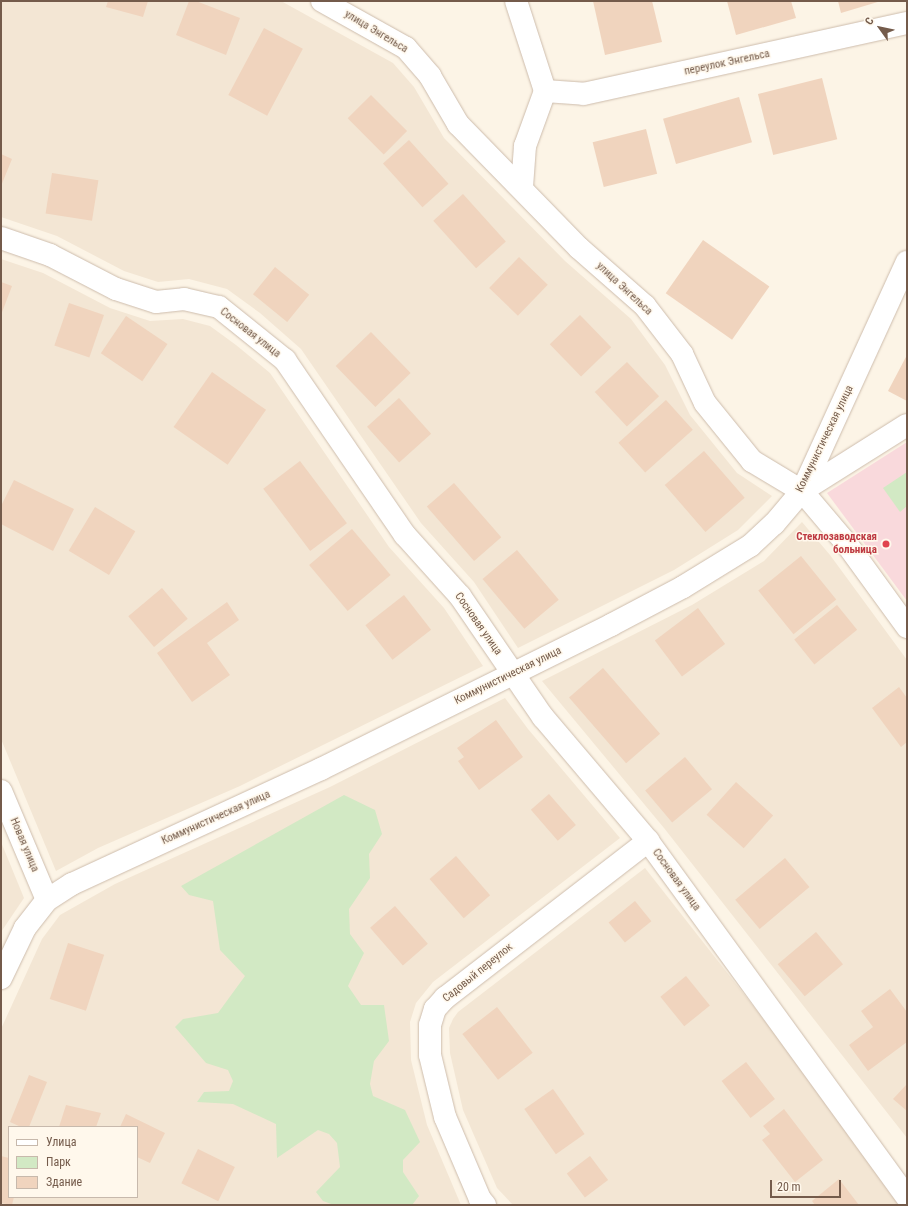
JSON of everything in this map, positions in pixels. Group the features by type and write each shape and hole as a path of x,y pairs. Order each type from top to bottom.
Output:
{"street":[{"name":"улица Энгельса","path":"322,1 406,48 430,76 458,124 522,187 579,248 646,306 682,354 705,403 752,461 802,491 846,543 907,627"},
{"path":"516,1 546,91 525,146 522,187"},
{"name":"переулок Энгельса","path":"546,91 584,94 907,23"},
{"name":"Сосновая улица","path":"1,238 50,255 116,289 156,302 184,299 219,307 255,334 285,360 405,535 460,596 543,717 648,841 907,1197"},
{"name":"Коммунистическая улица","path":"1,978 25,928 47,900 107,866 248,804 683,587 750,546 774,524 802,491 907,262"},
{"path":"802,491 907,425"},
{"name":"Новая улица","path":"1,790 47,900"},
{"name":"Садовый переулок","path":"485,1205 480,1199 445,1117 430,1055 430,1025 435,1009 445,998 648,841"}],"shaded area":[{"path":"1,1 281,1 393,63 414,87 444,138 565,261 631,319 665,365 690,415 737,473 772,496 738,530 674,570 518,648 474,582 421,523 301,349 260,313 227,289 189,279 158,282 124,271 57,236 1,217"},
{"path":"1,259 43,273 110,308 150,321 183,319 210,326 270,373 389,547 444,608 483,666 240,786 98,848 56,871 1,739"},
{"name":"Стеклозаводская больница","path":"907,442 907,601 827,493"},
{"path":"802,522 830,555 907,660 907,1138 664,828 542,681 692,605 764,561"},
{"path":"505,698 528,729 620,838 433,982 416,1003 410,1022 411,1060 427,1125 461,1205 1,1205 1,1029 42,939 60,915 115,884 330,787"},
{"path":"1,842 24,898 1,932"},
{"path":"645,868 907,1202 907,1205 513,1205 497,1188 463,1110 450,1053 449,1028 453,1019 458,1012"}],"green space":[{"path":"907,472 907,506 900,512 883,488"},
{"path":"344,795 375,810 382,834 369,854 370,878 349,909 350,934 364,953 348,986 361,1005 384,1005 389,1041 374,1061 370,1084 373,1096 405,1110 420,1142 403,1160 403,1172 419,1196 412,1205 334,1205 323,1201 316,1192 340,1167 337,1143 329,1134 318,1130 277,1158 276,1124 233,1104 197,1102 204,1092 229,1091 233,1081 228,1070 206,1063 175,1027 183,1019 218,1013 245,976 220,950 213,901 189,895 181,886"}],"building":[{"path":"108,1 148,1 143,17 106,7"},
{"path":"189,1 196,1 240,18 226,55 176,35"},
{"path":"593,1 652,1 662,42 605,55"},
{"path":"727,1 791,1 796,18 736,35"},
{"path":"838,1 881,1 841,13"},
{"path":"264,28 303,49 267,116 228,95"},
{"path":"822,78 837,139 773,155 758,94"},
{"path":"371,95 407,131 384,154 348,118"},
{"path":"739,97 752,142 676,164 663,119"},
{"path":"646,129 657,174 604,187 593,142"},
{"path":"409,140 448,184 422,207 383,163"},
{"path":"1,154 12,159 1,186"},
{"path":"52,173 98,180 92,221 46,213"},
{"path":"463,194 506,242 476,268 433,221"},
{"path":"703,240 769,286 732,340 666,293"},
{"path":"519,257 548,285 518,316 489,288"},
{"path":"275,267 309,295 287,322 253,294"},
{"path":"1,282 12,286 1,315"},
{"path":"69,303 104,315 89,358 54,346"},
{"path":"580,315 611,347 581,377 550,344"},
{"path":"126,316 167,344 142,381 101,353"},
{"path":"371,332 411,373 375,407 336,366"},
{"path":"907,355 907,401 888,391"},
{"path":"627,362 659,396 627,426 595,392"},
{"path":"212,372 266,410 228,465 174,427"},
{"path":"399,398 431,434 399,462 367,427"},
{"path":"666,400 693,430 645,473 618,443"},
{"path":"704,451 745,498 705,532 665,485"},
{"path":"300,461 347,523 310,551 263,489"},
{"path":"14,480 74,509 53,551 1,524 1,506"},
{"path":"454,483 501,537 474,561 427,507"},
{"path":"95,507 135,531 109,575 69,551"},
{"path":"352,529 391,575 348,611 309,565"},
{"path":"517,550 559,600 524,629 483,579"},
{"path":"801,556 836,600 793,634 758,591"},
{"path":"162,588 188,619 154,647 128,616"},
{"path":"404,595 431,630 392,660 365,625"},
{"path":"227,602 239,620 207,643 230,675 192,702 157,653"},
{"path":"837,605 857,630 814,664 794,640"},
{"path":"698,608 725,644 682,676 655,640"},
{"path":"603,668 660,734 626,763 569,698"},
{"path":"899,687 907,698 907,742 901,747 872,708"},
{"path":"496,720 523,757 479,790 458,761 464,757 457,748"},
{"path":"685,757 712,789 672,823 645,790"},
{"path":"736,782 773,815 744,848 707,815"},
{"path":"549,794 576,825 558,841 531,810"},
{"path":"456,856 490,895 464,918 430,879"},
{"path":"785,858 809,887 760,929 735,900"},
{"path":"635,901 651,921 625,943 609,922"},
{"path":"395,906 428,944 403,965 370,928"},
{"path":"816,932 843,964 805,996 778,964"},
{"path":"68,943 104,955 86,1011 50,999"},
{"path":"686,976 710,1006 684,1026 660,997"},
{"path":"890,989 907,1012 907,1042 868,1071 849,1045 873,1027 861,1011"},
{"path":"497,1007 533,1053 498,1080 462,1034"},
{"path":"746,1062 775,1099 751,1118 722,1081"},
{"path":"29,1075 47,1082 29,1126 19,1126 10,1122"},
{"path":"907,1084 907,1111 893,1099"},
{"path":"553,1089 585,1134 556,1154 524,1109"},
{"path":"66,1105 101,1113 96,1126 59,1126"},
{"path":"784,1109 823,1160 795,1182 762,1140 770,1134 763,1126"},
{"path":"126,1114 165,1133 150,1163 138,1157 138,1126 120,1126"},
{"path":"198,1149 235,1167 218,1201 181,1183"},
{"path":"1,1156 8,1158 8,1198 14,1198 12,1205 1,1203"},
{"path":"590,1156 608,1180 585,1197 567,1173"},
{"path":"839,1179 859,1205 815,1205 812,1201"}],"place":[{"name":"Стеклозаводская больница","path":"886,544"}]}
